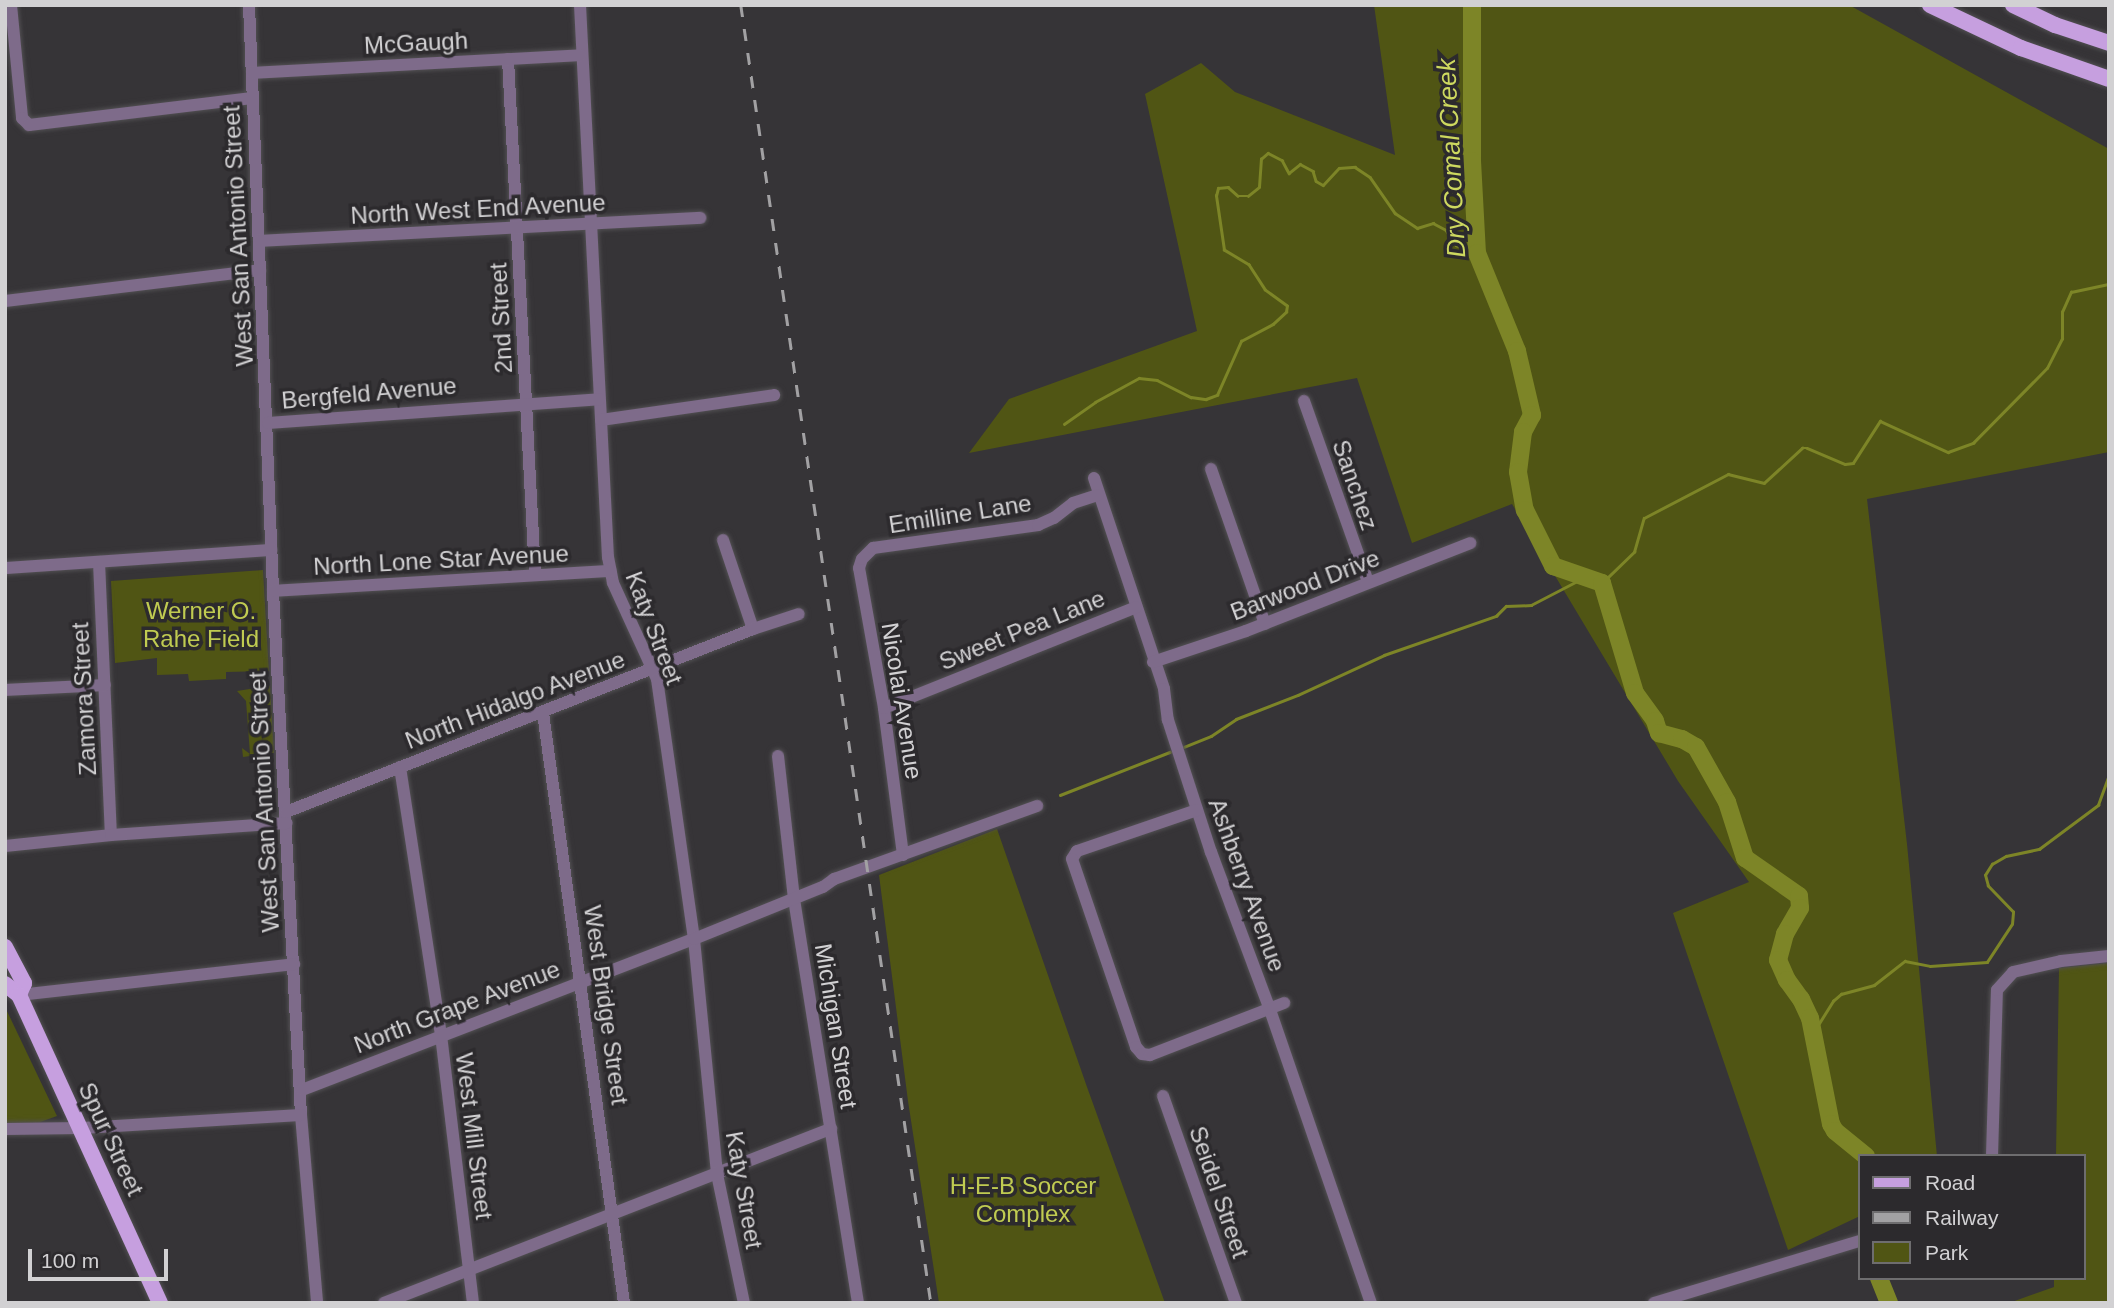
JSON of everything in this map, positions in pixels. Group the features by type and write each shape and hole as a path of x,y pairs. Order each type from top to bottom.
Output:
{"main road":[{"path":"1930,5 1998,38 2109,79"},
{"path":"2013,5 2055,25 2109,43"},
{"name":"Spur Street","path":"5,947 24,983 19,995"},
{"name":"Spur Street","path":"5,984 19,995 160,1303"}],"street":[{"path":"11,5 22,118 29,125 252,98"},
{"name":"West San Antonio Street","path":"249,5 273,591 302,1090 301,1115 317,1303"},
{"name":"Katy Street","path":"580,5 610,571 653,669 694,939 717,1174 744,1303"},
{"name":"McGaugh","path":"252,73 581,55"},
{"name":"2nd Street","path":"508,59 535,575"},
{"name":"North West End Avenue","path":"258,241 700,218"},
{"path":"5,301 260,270"},
{"path":"601,420 774,395"},
{"name":"Bergfeld Avenue","path":"268,423 526,402 599,399"},
{"name":"Sanchez","path":"1304,401 1368,582"},
{"path":"1211,470 1265,624"},
{"name":"Ashberry Avenue","path":"1094,478 1164,689 1168,720 1197,810 1269,1007 1371,1303"},
{"name":"Emilline Lane","path":"865,554 873,548 1038,525 1054,518 1073,503 1098,495"},
{"path":"723,540 753,629"},
{"name":"Barwood Drive","path":"1153,662 1265,624 1470,543"},
{"path":"5,568 271,551"},
{"name":"Nicolai Avenue","path":"865,554 859,568 884,708 903,855"},
{"name":"Zamora Street","path":"99,562 111,835"},
{"name":"North Lone Star Avenue","path":"273,591 610,571"},
{"name":"Sweet Pea Lane","path":"884,708 1136,607"},
{"name":"North Hidalgo Avenue","path":"5,846 287,818 400,767 753,629 799,614"},
{"path":"5,690 105,685"},
{"name":"West Bridge Street","path":"543,713 582,981 624,1303"},
{"name":"Michigan Street","path":"778,756 794,899 858,1303"},
{"name":"West Mill Street","path":"400,767 441,1035 473,1303"},
{"name":"North Grape Avenue","path":"302,1090 694,939 823,887 834,879 1037,806"},
{"path":"1197,810 1077,851 1072,859 1136,1047 1142,1054 1150,1055 1284,1003"},
{"path":"1992,1154 1997,990 2013,972 2062,961 2109,956"},
{"path":"19,995 294,964"},
{"name":"Seidel Street","path":"1163,1096 1236,1303"},
{"path":"5,1129 82,1128 301,1115"},
{"path":"384,1303 831,1129"},
{"path":"1654,1303 1732,1277 1781,1266 1858,1242"}],"green space":[{"path":"1374,5 1849,5 2109,149 2109,452 1867,499 1907,844 1937,1154 1858,1154 1858,1217 1788,1250 1673,913 1749,882 1678,781 1512,504 1412,543 1357,378 969,453 1009,399 1197,331 1145,94 1201,63 1235,92 1395,155"},
{"name":"Werner O. Rahe Field","path":"263,570 269,671 226,672 226,679 189,681 188,674 157,675 157,658 115,663 111,581"},
{"path":"270,686 274,753 243,757 242,748 250,754 246,701 237,691"},
{"name":"H-E-B Soccer Complex","path":"997,829 1165,1303 939,1303 908,1101 879,875"},
{"path":"2109,963 2109,1303 2009,1303 2054,1287 2054,1280 2086,1280 2086,1154 2056,1154 2059,968"},
{"path":"5,1007 57,1116 35,1124 5,1124"}],"waterway":[{"name":"Dry Comal Creek","path":"1472,5 1472,161 1477,253 1517,351 1532,415 1523,432 1518,472 1525,510 1553,566 1602,583 1635,693 1655,721 1659,733 1682,739 1696,747 1727,802 1745,858 1799,896 1800,908 1785,934 1778,960 1810,1018 1831,1124 1835,1131 1864,1154"},
{"path":"1064,424 1095,402 1139,378 1157,380 1191,397 1206,399 1217,395 1241,341 1273,324 1286,312 1287,306 1265,290 1249,265 1224,250 1216,196 1218,188 1228,187 1238,196 1248,196 1259,187 1261,159 1268,153 1282,160 1289,173 1300,164 1313,171 1316,181 1323,185 1339,168 1355,167 1370,177 1395,213 1417,228 1433,223 1446,230 1456,245 1477,253"},
{"path":"1602,583 1634,552 1644,518 1728,474 1764,483 1802,448 1845,464 1853,463 1880,421 1948,452 1973,443 2047,368 2062,339 2062,312 2071,292 2109,284"},
{"path":"1184,747 1211,736 1236,719 1298,695 1384,655 1496,616 1506,606 1531,605 1587,576"},
{"path":"1060,795 1170,752"},
{"path":"1813,1033 1833,1001 1841,994 1874,985 1905,961 1930,966 1987,962 2012,924 2013,912 1988,886 1985,875 1992,864 2006,856 2039,849 2098,805 2109,774"},
{"name":"Dry Comal Creek","path":"1880,1280 1889,1303"}],"railway":[{"path":"741,5 931,1303"}]}
